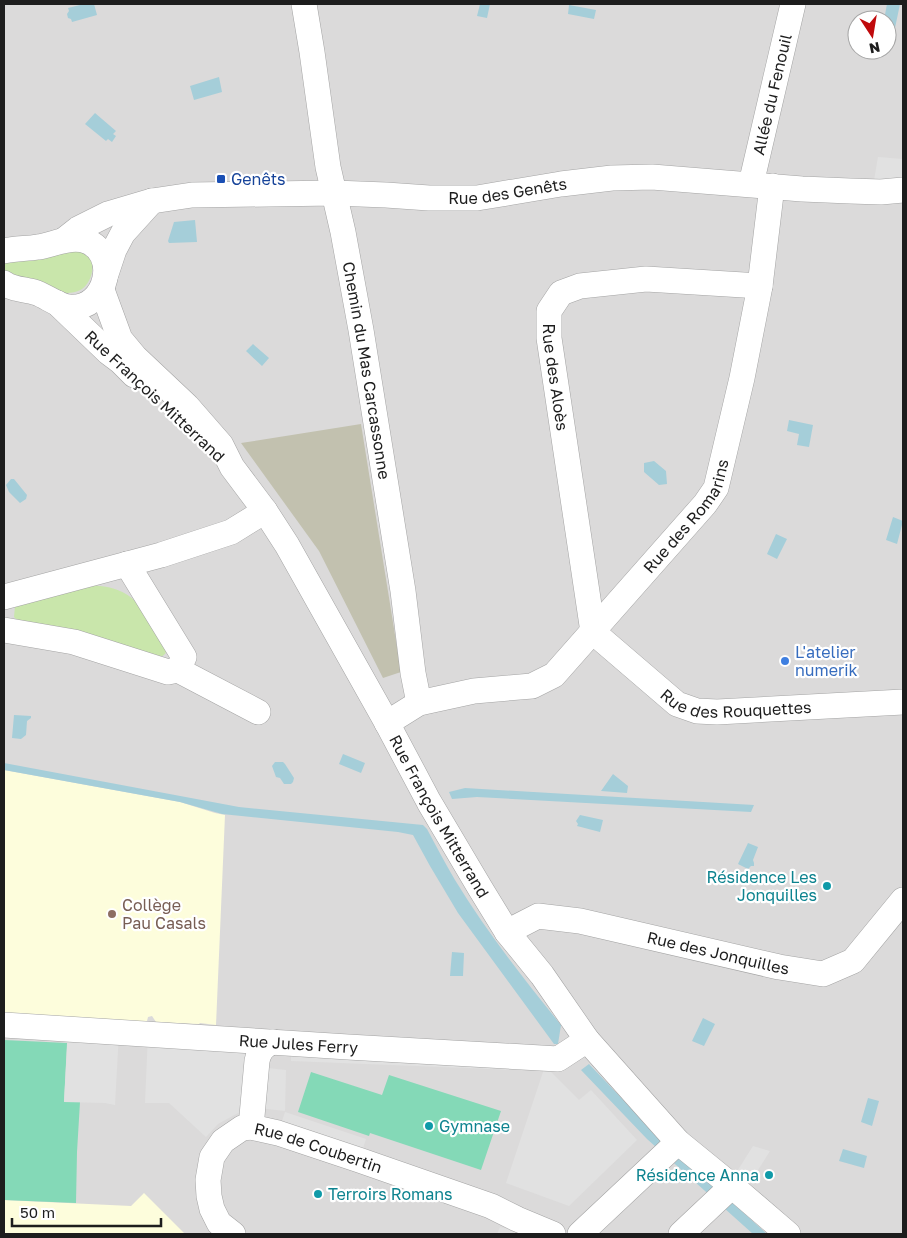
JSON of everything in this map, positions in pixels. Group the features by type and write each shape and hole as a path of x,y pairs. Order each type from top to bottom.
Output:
{"street":[{"name":"Chemin du Mas Carcassonne","path":"304,4 328,167 361,330 419,703"},
{"name":"Allée du Fenouil","path":"761,185 793,4"},
{"name":"Rue des Genêts","path":"64,240 78,228 108,214 152,201 192,195 334,193 429,198 477,198 561,184 652,177 863,192 903,190"},
{"name":"Rue des Romarins","path":"419,703 474,691 532,686 554,675 705,504 716,488 742,378 760,286 761,185"},
{"path":"5,286 39,294 68,307 78,306 96,298 104,282 114,250 123,233 152,201"},
{"path":"7,248 39,247 64,240"},
{"name":"Rue François Mitterrand","path":"64,240 84,240 97,247 105,264 104,282 120,339 135,357 187,406 221,445 232,467 288,545 429,802 507,932 542,975 587,1040 678,1142 732,1186 777,1231"},
{"name":"Rue des Aloès","path":"593,632 550,338 549,311 561,293 580,286 646,279 760,286"},
{"name":"Rue François Mitterrand","path":"57,303 168,406 214,456 232,467"},
{"path":"4,597 161,555 231,532 265,511"},
{"path":"127,564 184,657 178,670"},
{"path":"4,630 74,642 168,672 178,670 258,712"},
{"name":"Rue des Rouquettes","path":"593,632 677,704 697,711 717,712 903,702"},
{"path":"387,723 419,703"},
{"name":"Rue des Jonquilles","path":"507,932 538,916 580,921 779,967 823,974 853,961 903,900"},
{"name":"Rue Jules Ferry","path":"4,1025 558,1059 587,1040"},
{"path":"251,1126 258,1054 265,1045 273,1042"},
{"name":"Rue de Coubertin","path":"233,1234 219,1223 212,1209 208,1180 212,1157 223,1140 242,1128 251,1126 278,1133 491,1206 553,1234"},
{"path":"588,1232 678,1142"},
{"path":"681,1234 732,1186"}],"shaded area":[{"path":"4,4 903,4 903,1234 4,1234"},
{"path":"878,157 903,159 903,190 872,192"},
{"path":"361,424 401,672 383,678 319,551 241,443"},
{"name":"Collège Pau Casals","path":"4,770 180,802 225,815 216,1025 156,1022 152,1016 148,1017 147,1021 133,1021 4,1013"},
{"path":"68,1029 119,1032 115,1105 64,1102"},
{"path":"148,1034 251,1040 268,1068 286,1070 285,1111 253,1109 238,1113 218,1124 206,1137 169,1103 145,1103"},
{"path":"291,1043 523,1057 519,1070 291,1061"},
{"path":"545,1066 579,1100 591,1090 637,1140 569,1206 506,1183"},
{"path":"285,1112 366,1139 359,1160 278,1133"},
{"path":"753,1146 770,1151 750,1183 736,1173"},
{"path":"144,1193 185,1234 4,1234 4,1200 131,1206"},
{"path":"500,1227 520,1232 521,1234 497,1234"}],"green space":[{"path":"81,248 91,260 92,268 87,284 77,291 63,293 4,272 4,259"},
{"path":"84,585 102,586 116,590 128,595 137,602 152,623 167,650 165,654 161,657 18,621 14,617 15,606"},
{"path":"4,1040 67,1043 64,1102 80,1102 76,1203 4,1200"},
{"name":"Gymnase","path":"311,1072 382,1095 389,1075 501,1111 481,1170 370,1133 369,1136 298,1112"}],"water":[{"path":"84,4 94,4 97,15 72,22 68,18 68,8"},
{"path":"480,4 490,4 487,18 477,16"},
{"path":"887,4 900,4 897,18 897,10 886,10"},
{"path":"569,5 596,10 594,19 568,14"},
{"path":"219,77 222,92 194,100 190,86"},
{"path":"95,113 116,131 113,134 116,136 112,142 108,139 106,141 85,124"},
{"path":"195,220 197,242 169,243 174,222"},
{"path":"253,344 269,358 262,366 246,351"},
{"path":"789,420 813,425 809,447 797,445 799,434 787,431"},
{"path":"654,461 666,471 667,484 659,485 644,472 644,463"},
{"path":"11,479 14,479 27,495 26,499 20,503 9,492 6,485"},
{"path":"893,517 903,521 897,544 886,540"},
{"path":"776,534 787,539 777,559 767,554"},
{"path":"14,715 31,716 27,721 26,735 21,739 12,738"},
{"path":"343,754 365,763 361,773 339,764"},
{"path":"275,762 283,762 285,764 294,778 291,784 284,784 280,778 276,777 272,766"},
{"path":"4,763 239,807 423,825 479,918 561,1025 558,1044 554,1044 458,913 413,835 222,814 180,802 4,770"},
{"path":"613,774 628,786 627,793 601,791"},
{"path":"465,788 754,805 751,812 477,797 452,799 449,792"},
{"path":"580,815 603,820 600,832 577,826 576,821"},
{"path":"748,843 758,847 753,860 754,866 748,869 738,864"},
{"path":"452,952 464,953 463,976 450,976"},
{"path":"703,1018 715,1024 704,1046 692,1041"},
{"path":"589,1064 649,1127 767,1234 753,1234 647,1139 581,1070"},
{"path":"868,1098 879,1101 872,1126 861,1122"},
{"path":"843,1149 867,1156 864,1168 839,1161"}],"place":[{"name":"Genêts","path":"221,179"},
{"name":"L'atelier numerik","path":"785,661"},
{"name":"Résidence Les Jonquilles","path":"827,886"},
{"name":"Collège Pau Casals","path":"112,914"},
{"name":"Gymnase","path":"429,1126"},
{"name":"Résidence Anna","path":"769,1175"},
{"name":"Terroirs Romans","path":"318,1194"}]}
